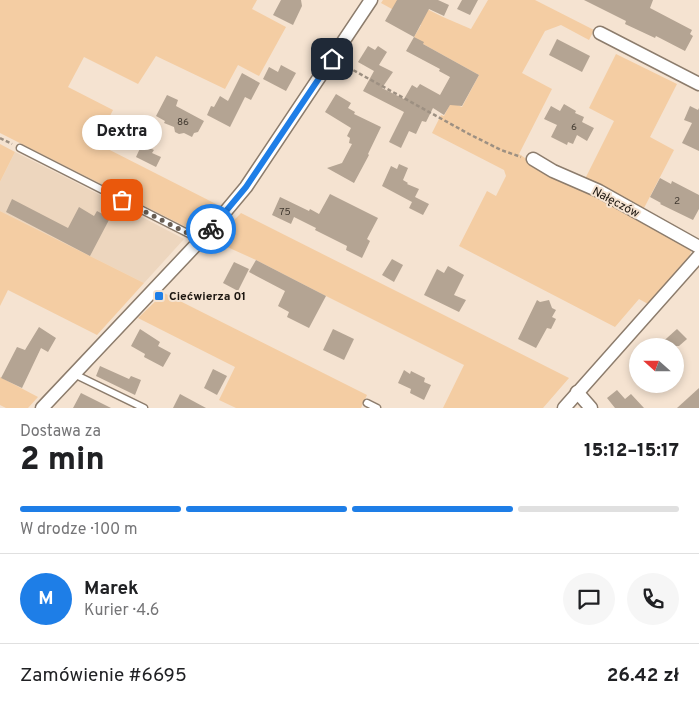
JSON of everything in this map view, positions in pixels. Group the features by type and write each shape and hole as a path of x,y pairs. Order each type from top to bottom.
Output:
{"street":[{"path":"42,408 201,240 246,187 372,0"},
{"path":"600,34 699,84"},
{"name":"Nałęczów","path":"533,159 553,172 599,192 699,247"},
{"path":"564,408 699,256"},
{"path":"577,392 591,408"}],"lane":[{"path":"20,148 201,240"},
{"path":"74,374 144,408"},
{"path":"367,403 377,408"}],"path":[{"path":"332,59 501,150 533,159"},
{"path":"0,138 20,148"}],"shaded area":[{"path":"0,0 257,0 252,9 286,27 259,76 238,65 225,89 156,56 138,84 84,57 68,87 113,110 96,143 216,204 192,230 0,133"},
{"path":"383,0 409,0 471,29 488,0 535,0 594,30 589,40 561,25 545,31 522,73 552,89 519,154 616,205 691,251 689,258 648,304 639,299 615,327 459,246 487,191 496,196 506,176 504,170 432,133 441,115 444,116 451,102 462,107 479,75 423,44 414,37 421,25 381,3"},
{"path":"616,54 677,84 650,137 674,150 643,210 584,181 614,121 589,108"},
{"path":"0,144 15,152 0,182"},
{"path":"15,152 184,239 144,283 0,211 0,182"},
{"path":"0,211 144,283 97,335 8,290 0,306"},
{"path":"241,213 569,378 543,408 443,408 464,365 256,260 214,241"},
{"path":"164,293 367,395 361,408 236,408 219,400 235,367 138,318"},
{"path":"0,377 38,397 28,408 6,408 0,405"}],"building":[{"path":"281,0 301,0 302,6 293,25 273,15"},
{"path":"397,0 438,0 449,5 444,16 429,9 414,37 385,21"},
{"path":"462,0 478,0 470,15 457,9"},
{"path":"584,0 653,0 650,8 692,30 690,34 693,36 685,51 656,36 655,38 625,24 626,21"},
{"path":"414,37 424,42 423,44 479,75 462,106 450,105 444,115 433,108 426,122 422,121 416,134 409,131 401,148 389,142 404,112 363,91 374,71 358,62 368,46 375,50 378,46 387,52 379,65 393,72 382,88 404,99 412,85 417,88 420,84 440,95 450,77 439,71 440,69 406,51"},
{"path":"557,39 590,56 582,72 549,55"},
{"path":"281,65 296,73 286,91 263,79 269,67 278,72"},
{"path":"242,73 260,83 251,100 245,97 230,127 207,115 211,106 214,107 220,96 228,101"},
{"path":"336,94 351,103 348,108 355,112 354,114 381,127 354,183 327,168 342,163 352,144 349,143 350,138 347,136 351,128 325,112"},
{"path":"167,95 178,100 176,106 204,121 198,132 194,133 192,137 184,133 179,134 175,132 174,127 164,123 165,121 156,116"},
{"path":"564,104 576,111 575,113 584,117 582,122 594,128 587,141 577,135 573,144 568,142 567,145 551,137 557,125 544,119 551,106 560,111"},
{"path":"690,106 698,110 699,108 699,151 682,143 692,123 684,120"},
{"path":"106,126 124,136 117,148 99,139"},
{"path":"142,144 154,150 152,153 161,157 156,167 136,157"},
{"path":"399,164 408,168 403,180 407,184 419,189 415,197 429,204 423,215 409,208 412,202 382,186 391,166 397,169"},
{"path":"660,178 671,184 672,181 699,195 699,209 693,220 650,197"},
{"path":"330,194 378,218 367,239 370,241 362,258 346,250 347,246 294,217 291,224 272,215 280,197 319,214"},
{"path":"12,199 68,228 79,207 94,216 97,211 110,218 90,256 6,212"},
{"path":"392,259 403,265 394,282 382,275"},
{"path":"256,260 326,296 309,328 287,317 289,312 278,306 285,291 249,272"},
{"path":"234,262 249,269 238,291 223,283"},
{"path":"448,266 464,275 454,295 466,300 459,312 424,295 437,269 444,273"},
{"path":"537,300 540,302 549,300 552,308 556,310 552,317 556,319 551,329 547,328 536,348 518,339"},
{"path":"39,327 56,338 48,352 41,348 22,388 1,378 17,347 25,350"},
{"path":"140,329 160,342 158,346 171,353 163,367 144,357 145,354 131,346"},
{"path":"333,329 354,339 344,360 323,350"},
{"path":"677,329 687,339 684,342 684,338 667,338"},
{"path":"100,366 129,379 131,376 141,380 135,395 96,376"},
{"path":"213,369 227,376 217,395 204,388"},
{"path":"404,370 410,374 411,371 425,378 424,382 431,385 424,400 410,393 411,389 398,383"},
{"path":"699,388 699,408 677,408"},
{"path":"617,390 625,399 631,394 644,408 615,408 607,398"},
{"path":"81,393 111,408 73,408"},
{"path":"180,394 206,408 173,408"}],"way so far":[{"path":"122,200 201,240 211,229"}],"place":[{"name":"Dextra","path":"122,200"},
{"name":"Ciećwierza 01","path":"159,296"}],"route":[{"path":"211,229 246,187 332,59"}]}
